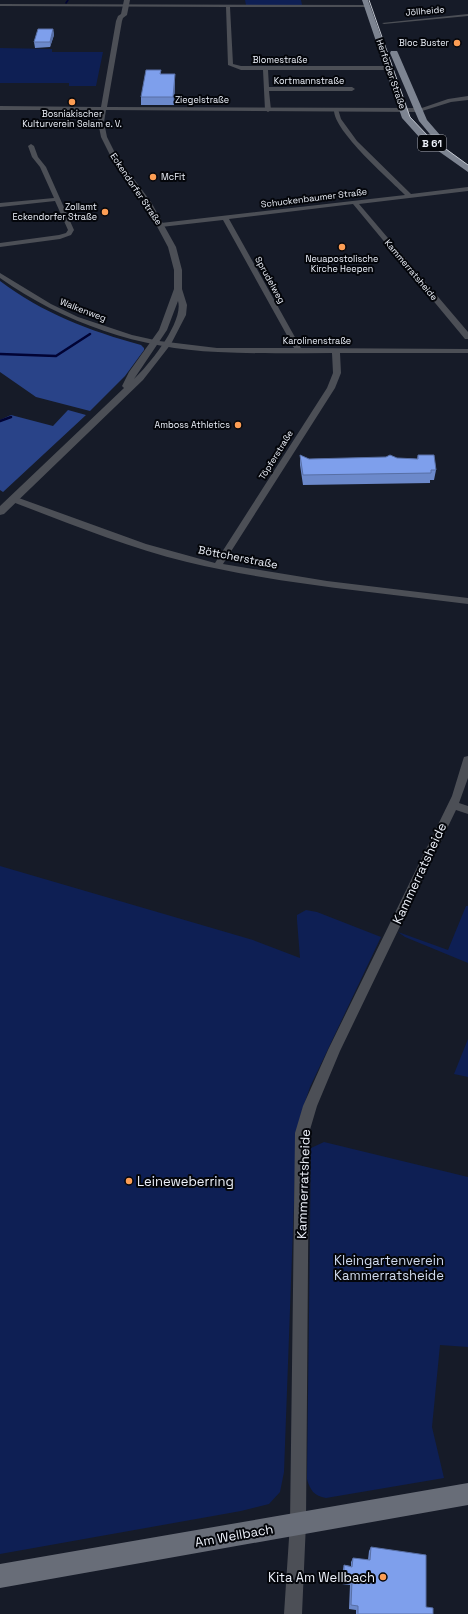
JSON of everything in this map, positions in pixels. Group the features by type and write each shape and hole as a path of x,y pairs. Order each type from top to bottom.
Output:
{"main road":[{"name":"Herforder Straße","path":"369,4 388,68 409,122 423,136 468,169"},
{"name":"Herforder Straße","path":"392,46 423,121 431,131 449,147 468,159"},
{"name":"Am Wellbach","path":"0,1576 468,1494"}],"street":[{"path":"0,5 27,2 228,6 369,4"},
{"name":"Eckendorfer Straße","path":"0,512 140,378 167,344 182,315 182,298 178,290 176,256 147,202 109,148 101,122 120,17 117,15 120,3"},
{"name":"Eckendorfer Straße","path":"120,17 124,15 126,3"},
{"name":"Blomestraße","path":"228,6 231,65 236,68 388,68"},
{"name":"Jöllheide","path":"384,22 468,15"},
{"path":"264,68 268,110"},
{"name":"Kortmannstraße","path":"266,89 352,89"},
{"path":"419,110 450,100 468,98"},
{"path":"415,100 425,104 438,104"},
{"name":"Ziegelstraße","path":"0,108 419,110"},
{"path":"336,110 339,122 348,134 410,196"},
{"path":"0,245 60,237 69,234 71,228 43,166 36,157 31,146"},
{"name":"Schuckenbaumer Straße","path":"161,226 468,189"},
{"path":"0,205 58,199"},
{"name":"Kammerratsheide","path":"355,203 468,337"},
{"name":"Sprudelweg","path":"225,218 299,351"},
{"name":"Walkenweg","path":"0,275 45,304 68,315 103,328 167,344"},
{"name":"Eckendorfer Straße","path":"123,393 133,372 156,341 167,321 174,297 178,290"},
{"name":"Karolinenstraße","path":"167,344 209,350 468,351"},
{"name":"Töpferstraße","path":"217,566 331,388 337,373 336,351"},
{"name":"Böttcherstraße","path":"13,499 173,555 217,566 289,579 468,600"},
{"name":"Kammerratsheide","path":"293,1614 298,1524 302,1133 310,1106 334,1050 460,788 468,760"},
{"path":"452,805 468,810"}],"green space":[{"path":"245,0 301,0 302,5 246,5"},
{"path":"0,48 52,49 52,52 103,52 96,86 69,86 69,83 0,83"},
{"path":"0,866 253,940 300,958 297,915 306,910 317,912 381,937 310,1087 300,1117 296,1146 284,1472 280,1492 269,1504 241,1511 0,1554"},
{"path":"466,906 468,906 468,963 405,937 398,932 448,950"},
{"path":"468,1039 468,1077 454,1074"},
{"name":"Kleingartenverein Kammerratsheide","path":"324,1142 468,1177 468,1347 440,1345 432,1427 444,1478 326,1498 318,1496 311,1489 308,1483 311,1148"}],"shaded area":[{"path":"0,281 33,303 50,312 103,334 141,345 144,350 125,376 90,411 36,397 0,372"},
{"path":"68,410 86,415 3,492 0,490 0,420 11,415 53,426"}],"building":[{"path":"38,29 53,29 50,42 34,42"},
{"path":"146,70 161,70 160,74 175,74 173,97 141,97"},
{"path":"300,455 309,459 386,457 390,455 397,458 418,459 418,455 434,455 436,470 431,470 431,473 303,475"},
{"name":"Kita Am Wellbach","path":"371,1547 426,1555 426,1607 433,1608 433,1614 358,1614 358,1606 351,1605 352,1581 344,1580 344,1565 352,1567 353,1558 370,1560"}],"waterway":[{"path":"0,354 56,356 90,334"},
{"path":"0,421 11,417"}],"tram line":[{"path":"369,0 410,117 428,136 468,165"}],"place":[{"name":"Bloc Buster","path":"457,43"},
{"name":"Bosniakischer Kulturverein Selam e. V.","path":"72,102"},
{"name":"McFit","path":"153,177"},
{"name":"Zollamt Eckendorfer Straße","path":"105,212"},
{"name":"Neuapostolische Kirche Heepen","path":"342,247"},
{"name":"Amboss Athletics","path":"238,425"},
{"name":"Leineweberring","path":"129,1181"},
{"name":"Kita Am Wellbach","path":"383,1577"}]}
